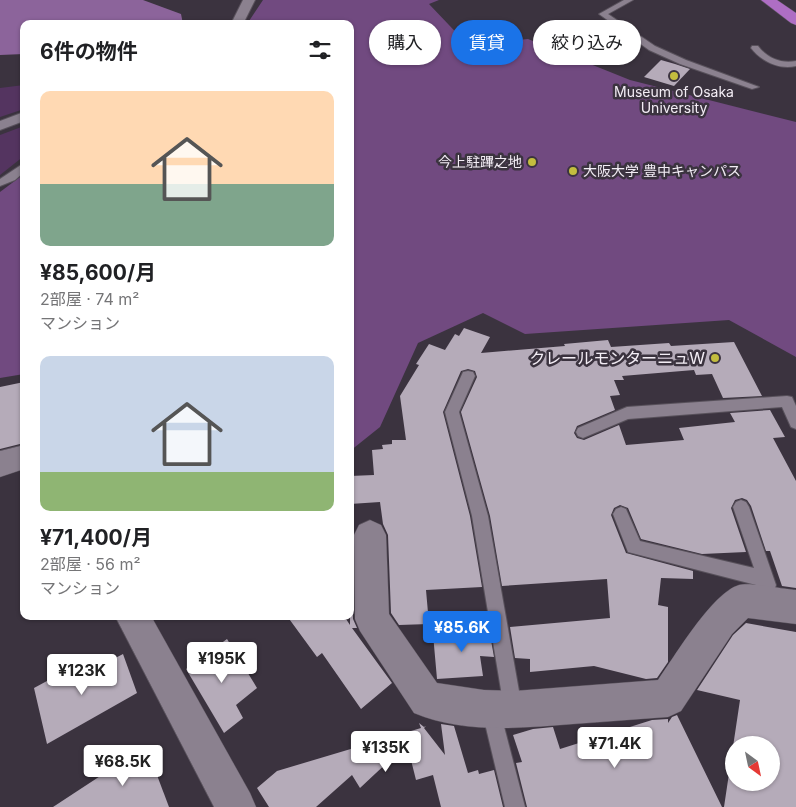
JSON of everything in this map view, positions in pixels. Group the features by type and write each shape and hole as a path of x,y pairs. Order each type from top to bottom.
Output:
{"highway":[{"path":"768,0 796,20"}],"street":[{"path":"239,20 249,0"},
{"path":"0,126 20,118"},
{"path":"0,464 20,459"},
{"path":"370,535 372,619 428,700 502,709 668,698 720,622 741,601 779,597"},
{"path":"134,620 236,807"}],"lane":[{"path":"629,0 603,14 652,48 683,62 755,87"},
{"path":"755,48 760,55 785,65 796,63"},
{"path":"0,183 11,178 20,170"},
{"path":"468,376 452,412 480,516 515,807"},
{"path":"583,432 627,413 787,401 796,423"},
{"path":"741,507 779,597"},
{"path":"621,514 634,547 779,597"}],"shaded area":[{"path":"0,0 143,0 181,14 182,20 20,20 20,54 0,55"},
{"name":"大阪大学 豊中キャンパス","path":"263,0 439,0 429,4 451,27 451,65 523,65 523,40 528,39 533,41 533,65 593,65 630,80 796,122 796,357 729,320 525,334 483,313 418,343 380,427 354,448 354,20 250,20"},
{"path":"20,86 20,110 0,117 0,88"},
{"path":"20,128 20,159 0,175 0,135"},
{"path":"20,177 20,375 0,378 0,192"}],"building":[{"path":"661,60 690,69 674,86 644,77"},
{"path":"464,328 490,337 481,353 565,346 564,344 608,340 611,347 669,343 671,346 734,342 762,396 723,398 712,374 696,375 694,370 622,376 624,380 614,380 620,395 610,396 615,410 577,426 574,433 577,438 584,440 619,425 626,445 684,440 679,428 735,422 730,413 770,410 785,437 773,438 796,481 796,588 782,586 770,551 766,551 751,506 747,500 742,498 735,500 731,508 746,552 702,554 641,539 628,508 620,505 614,508 611,515 626,553 693,571 693,579 661,578 658,605 668,607 668,662 657,678 646,679 594,666 530,672 530,659 515,658 510,627 610,618 607,579 502,586 490,516 461,412 477,377 475,371 468,369 461,371 443,412 470,516 482,587 426,590 429,624 399,625 391,613 388,535 383,524 380,502 354,504 354,476 374,475 372,450 383,449 382,445 392,444 392,440 406,440 400,396 419,365 416,364 429,344 445,350 455,334 459,336"},
{"path":"20,383 20,444 0,449 0,387"},
{"path":"290,620 347,620 350,625 350,620 353,620 357,628 352,628 392,683 361,709 322,653 317,657"},
{"path":"746,623 796,632 796,807 724,807 726,791 780,791 780,736 735,736 740,700 697,690 733,635"},
{"path":"489,629 494,657 480,656 483,676 437,679 433,634"},
{"path":"227,639 257,688 236,705 243,718 224,733 186,669"},
{"path":"123,654 137,693 47,744 34,688 82,662 85,674"},
{"path":"677,715 722,807 527,807 516,763 522,762 513,735 533,729 553,727 560,749 652,720 668,719 668,723 672,717"},
{"path":"419,723 424,727 426,726 424,728 445,755 441,724 454,726 468,773 478,770 479,774 494,770 503,807 441,807 433,775 416,780 407,744 360,788 352,775 316,807 269,807 257,788 277,771 421,728"},
{"path":"146,746 169,807 53,807"}],"place":[{"name":"Museum of Osaka University","path":"674,76"},
{"name":"今上駐蹕之地","path":"532,162"},
{"name":"大阪大学 豊中キャンパス","path":"573,171"},
{"name":"クレールモンターニュW","path":"715,358"}]}
